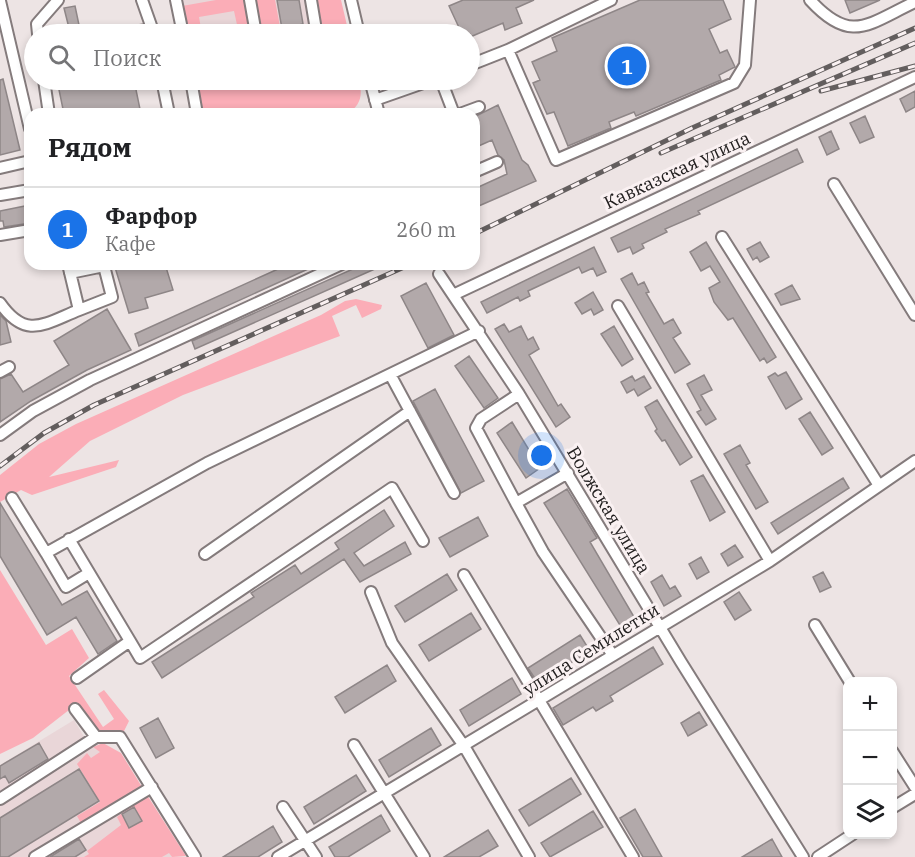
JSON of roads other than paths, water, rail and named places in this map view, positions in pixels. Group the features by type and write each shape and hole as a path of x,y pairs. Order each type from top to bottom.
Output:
{"street":[{"path":"37,24 58,0"},
{"path":"142,0 150,24"},
{"path":"177,0 181,24"},
{"path":"250,0 254,24"},
{"path":"311,0 315,24"},
{"path":"351,0 357,24"},
{"path":"480,61 508,50 610,0"},
{"path":"508,50 556,160 734,83 745,65 750,0"},
{"path":"810,0 836,24 847,28 864,25 915,2"},
{"path":"0,1 25,108"},
{"name":"Кавказская улица","path":"453,295 915,77"},
{"path":"45,90 48,108"},
{"path":"164,90 168,108"},
{"path":"192,90 196,108"},
{"path":"372,90 377,108"},
{"path":"375,100 404,90"},
{"path":"445,90 452,108"},
{"path":"0,168 24,162"},
{"path":"480,169 497,162"},
{"path":"834,184 915,315"},
{"path":"0,195 24,191"},
{"path":"0,235 24,231"},
{"path":"722,237 878,484"},
{"path":"69,270 79,310"},
{"path":"0,303 16,322 31,327 112,297 105,270"},
{"path":"0,435 33,411 90,380 329,270"},
{"name":"Волжская улица","path":"439,274 519,394 659,626 804,857"},
{"path":"618,306 770,561"},
{"path":"46,553 207,464 479,331"},
{"path":"391,376 454,493"},
{"path":"519,394 481,419 476,428 543,552 612,654"},
{"path":"205,554 410,411"},
{"name":"улица Семилетки","path":"278,857 770,561 878,484 915,461"},
{"path":"516,503 568,473"},
{"path":"69,539 140,658 392,488 423,541"},
{"path":"12,498 66,587 90,573"},
{"path":"464,575 633,857"},
{"path":"371,592 392,643 464,746 529,857"},
{"path":"815,625 848,677"},
{"path":"77,678 130,641"},
{"path":"75,709 96,737"},
{"path":"0,799 96,737 120,736 195,857"},
{"path":"354,745 424,857"},
{"path":"897,759 915,787"},
{"path":"35,857 152,787"},
{"path":"897,805 915,794"},
{"path":"283,807 316,857"},
{"path":"818,857 845,839"}],"railway":[{"path":"480,231 692,128 915,28"},
{"path":"661,153 915,43"},
{"path":"821,91 915,66"},
{"path":"0,466 44,433 94,405 398,270"}],"place":[{"name":"Фарфор","path":"627,66"}]}
